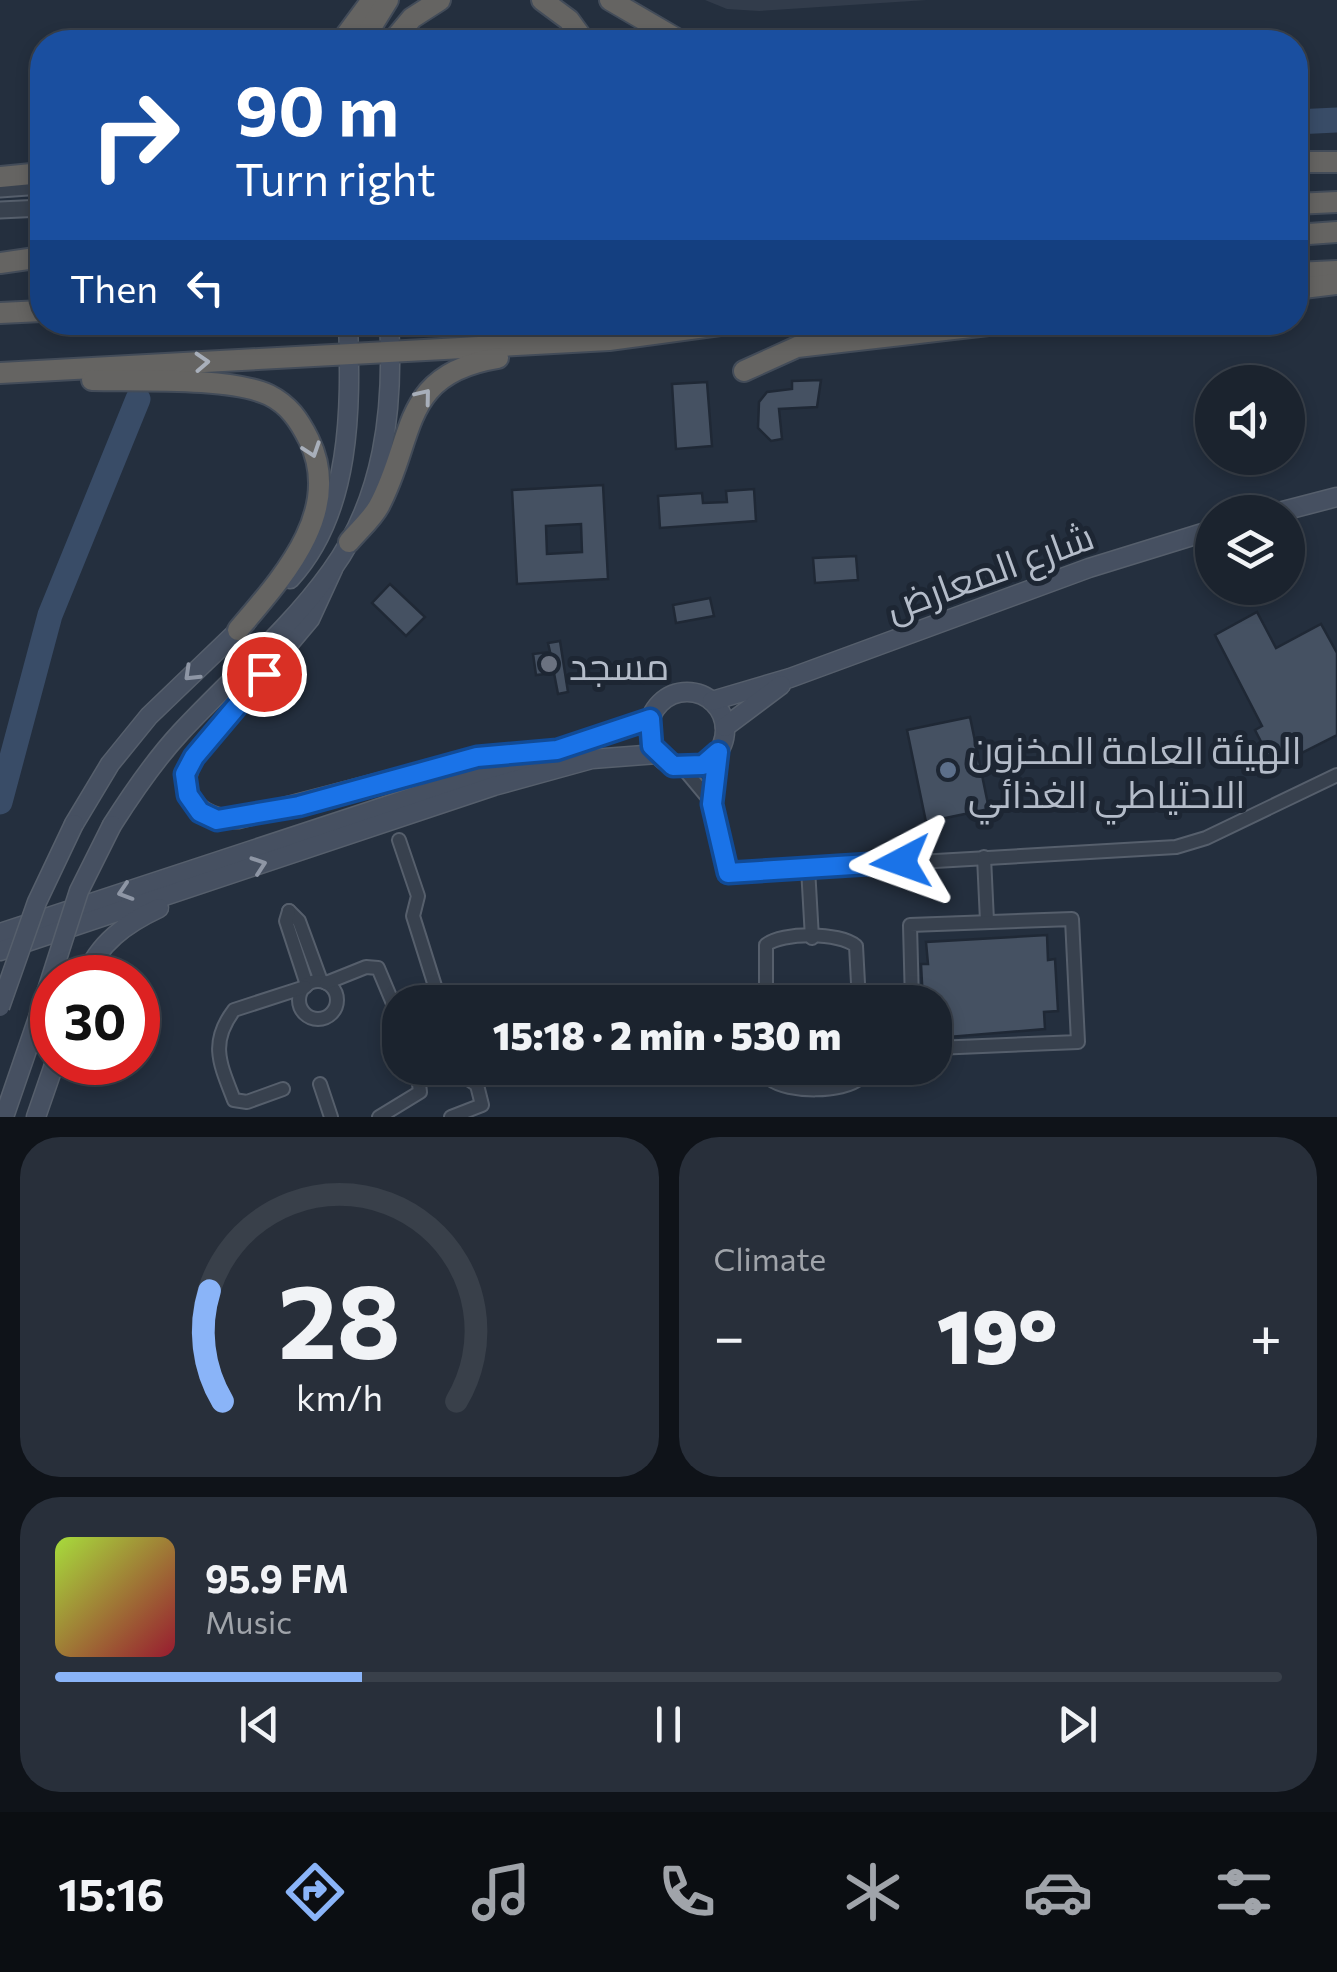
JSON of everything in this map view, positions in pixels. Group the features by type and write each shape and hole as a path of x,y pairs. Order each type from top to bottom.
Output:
{"highway":[{"path":"366,21 388,0"},
{"path":"404,30 440,0"},
{"path":"542,0 576,30"},
{"path":"610,0 661,30"},
{"path":"1308,162 1337,162"},
{"path":"0,178 30,174"},
{"path":"1308,203 1337,202"},
{"path":"1308,233 1337,232"},
{"path":"0,263 30,259"},
{"path":"1308,272 1337,271"},
{"path":"0,274 30,273"},
{"path":"1308,287 1337,284"},
{"path":"0,313 30,312"},
{"path":"524,335 530,342"},
{"path":"348,542 378,509 417,403 434,384 472,362 646,335"},
{"path":"744,371 798,347 902,335"},
{"path":"0,374 609,340"},
{"path":"0,374 231,386 268,394 297,416 312,447 318,501 289,570 238,630"}],"main road":[{"path":"0,1007 37,902 74,824 110,764 149,716 294,575 318,536 344,452 348,335"},
{"path":"390,335 390,388 376,477 348,542 310,619 194,757 185,774 188,795 200,812 217,820 238,820 477,757 557,750"},
{"path":"1305,506 1337,498"},
{"name":"شارع المعارض","path":"712,701 790,678 1089,568 1195,535"},
{"path":"4,1117 79,891 112,825 178,735 301,609 332,570"},
{"name":"شارع المعارض","path":"726,728 790,678"},
{"path":"0,951 494,786 592,759 657,754 683,768 703,765 718,752 726,728 712,701 695,692 676,693 658,704 650,719 649,737 657,754"},
{"path":"0,934 650,719"},
{"path":"99,955 108,940 130,922 220,878"},
{"path":"36,1117 46,1085"}],"street":[{"path":"0,189 30,187"},
{"path":"0,210 30,209"},
{"path":"718,752 712,804 728,873 1176,847 1337,776"},
{"path":"683,768 712,804"},
{"path":"399,840 418,896 413,916 435,985"},
{"path":"984,858 987,921"},
{"path":"808,868 812,938"},
{"path":"912,985 910,925 1072,919 1078,1042 952,1047"},
{"path":"766,985 766,944 776,938 842,938 856,946 858,985"},
{"path":"284,1089 247,1102 234,1100 216,1054 222,1026 234,1010 366,967 378,968 385,985"},
{"path":"320,1084 331,1117"},
{"path":"379,1117 420,1092 419,1085"},
{"path":"451,1117 482,1105 477,1085"},
{"path":"779,1085 850,1085"},
{"path":"247,1102 253,1117"}],"shaded area":[{"path":"705,0 927,0 759,11 727,9"}],"building":[{"path":"821,380 817,407 779,409 782,439 771,441 758,428 759,402 767,392 792,389 792,381"},
{"path":"707,382 712,446 676,449 672,384"},
{"path":"603,485 608,579 517,584 512,490","holes":["581,524 582,552 547,554 546,526"]},
{"path":"754,489 756,521 660,528 658,496 702,493 703,503 727,502 726,491"},
{"path":"856,556 858,580 815,583 813,558"},
{"path":"390,584 425,617 406,636 372,603"},
{"path":"710,598 714,616 676,623 673,605"},
{"path":"1257,612 1276,648 1321,624 1337,653 1337,735 1274,767 1255,730 1262,726 1215,635"},
{"name":"مسجد","path":"560,641 568,692 558,694 554,673 536,675 533,654 550,652 548,643"},
{"name":"الهيئة العامة المخزون الاحتياطي الغذائي","path":"970,717 989,809 926,822 907,730"},
{"path":"1047,935 1048,960 1055,959 1058,1011 1044,1012 1045,1029 952,1037 952,985 922,985 921,964 928,964 926,942"}],"waterway":[{"path":"1308,121 1337,120"},
{"path":"0,802 50,615 138,399"}],"place":[{"name":"مسجد","path":"549,664"},
{"name":"الهيئة العامة المخزون الاحتياطي الغذائي","path":"948,770"}],"route":[{"path":"264,674 194,757 185,774 188,795 200,812 217,820 238,820 299,806 477,757 557,750 650,719 652,746 673,766 703,765 718,752 712,804 728,873 901,862"}]}
